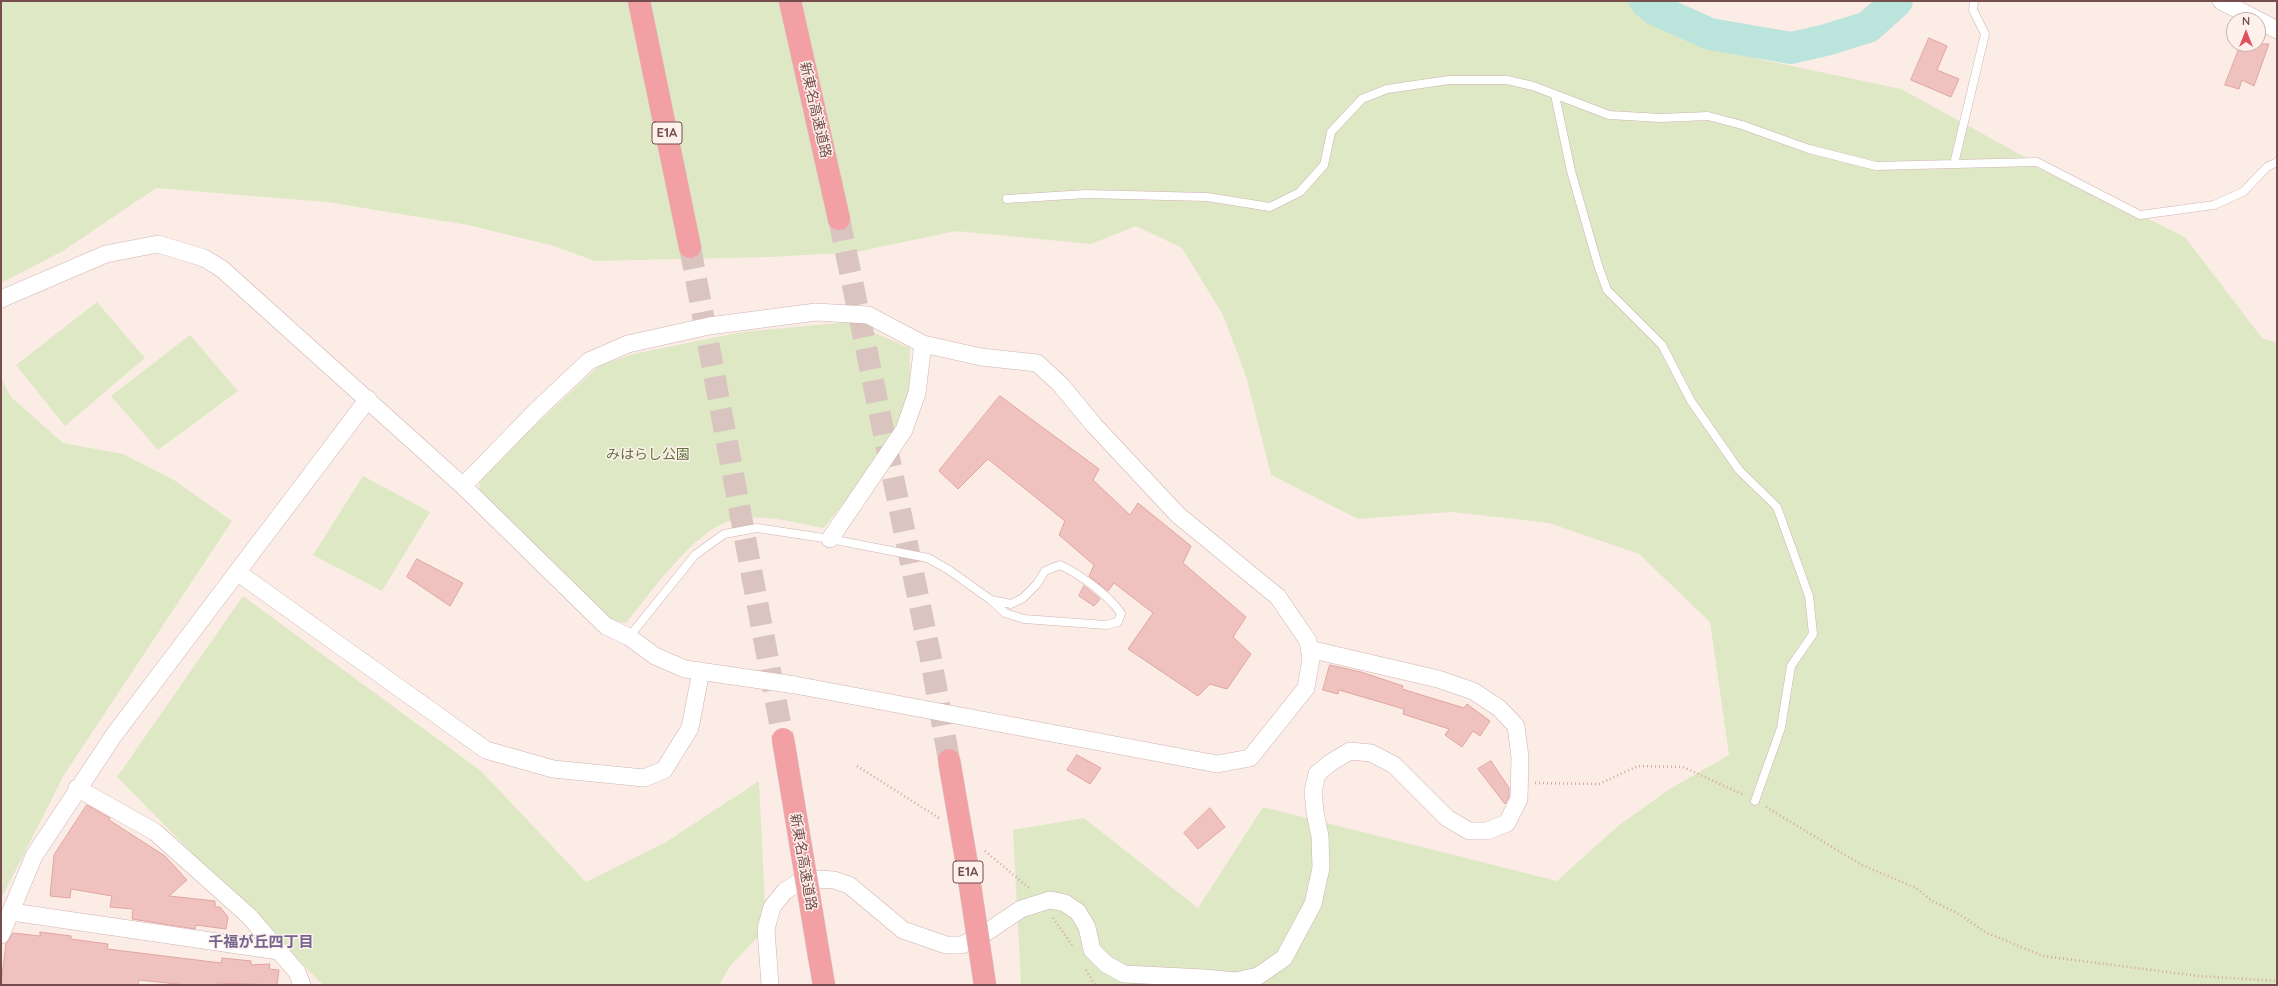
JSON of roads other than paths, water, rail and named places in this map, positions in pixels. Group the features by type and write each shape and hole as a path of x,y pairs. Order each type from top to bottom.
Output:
{"highway":[{"name":"新東名高速道路","path":"790,1 839,219"},
{"name":"E1A","path":"641,10 690,247"},
{"name":"新東名高速道路","path":"783,739 824,985"},
{"name":"E1A","path":"949,760 985,985"}],"street":[{"path":"2221,1 2242,12"},
{"path":"2266,24 2277,30"},
{"path":"1,300 106,254 158,244 204,258 222,269 368,399 463,486 606,626 629,637 654,656 685,669 795,685 1217,764 1250,758 1306,688 1311,660 1308,641 1278,597 1178,514 1093,424 1060,384 1037,363 981,357 923,344 868,316 816,312 709,326 628,344 589,361 538,409 463,486"},
{"path":"830,539 904,430 917,393 923,344"},
{"path":"1,935 12,912 34,856 114,735 368,399"},
{"path":"238,572 486,750 553,769 644,778 664,770 690,728 701,671"},
{"path":"770,985 766,929 772,907 785,891 799,882 814,879 834,880 849,885 903,930 946,945 962,945 984,934 1021,909 1050,900 1064,903 1078,912 1087,927 1092,950 1106,964 1124,974 1236,981 1258,976 1284,958 1313,904 1321,868 1320,836 1314,812 1313,791 1317,774 1330,763 1350,751 1371,753 1394,765 1448,818 1469,831 1487,831 1507,823 1519,799 1520,757 1516,726 1499,708 1472,691 1438,679 1309,649"},
{"path":"78,788 155,832 248,916 297,972 302,985"},
{"path":"12,912 279,951"}],"lane":[{"path":"1954,164 1985,34 1972,10 1974,1"},
{"path":"1007,200 1086,194 1207,197 1270,207 1300,192 1324,164 1331,132 1362,99 1387,89 1422,83 1507,80 1555,95 1609,115 1661,118 1708,116 1742,125 1809,149 1876,166 2037,162 2140,215 2214,205 2243,192 2267,168 2277,162"},
{"path":"1555,95 1571,171 1598,265 1607,290 1662,345 1691,401 1739,470 1778,507 1809,596 1813,634 1792,666 1781,728 1755,801"},
{"path":"629,637 694,556 724,534 757,528 830,539 928,558 949,570 991,600 1005,613 1024,618 1106,625 1118,622 1121,613 1115,604 1072,571 1060,565 1045,571 1037,584 1023,598 1010,604 991,600"}],"waterway":[{"path":"1645,1 1656,10 1710,34 1791,48 1826,40 1868,27 1897,1"}],"tunnel":[{"path":"839,219 930,654 949,760"},
{"path":"690,247 783,739"}],"district":[{"name":"千福が丘四丁目","path":"261,942"}],"park label":[{"name":"みはらし公園","path":"648,455"}]}
